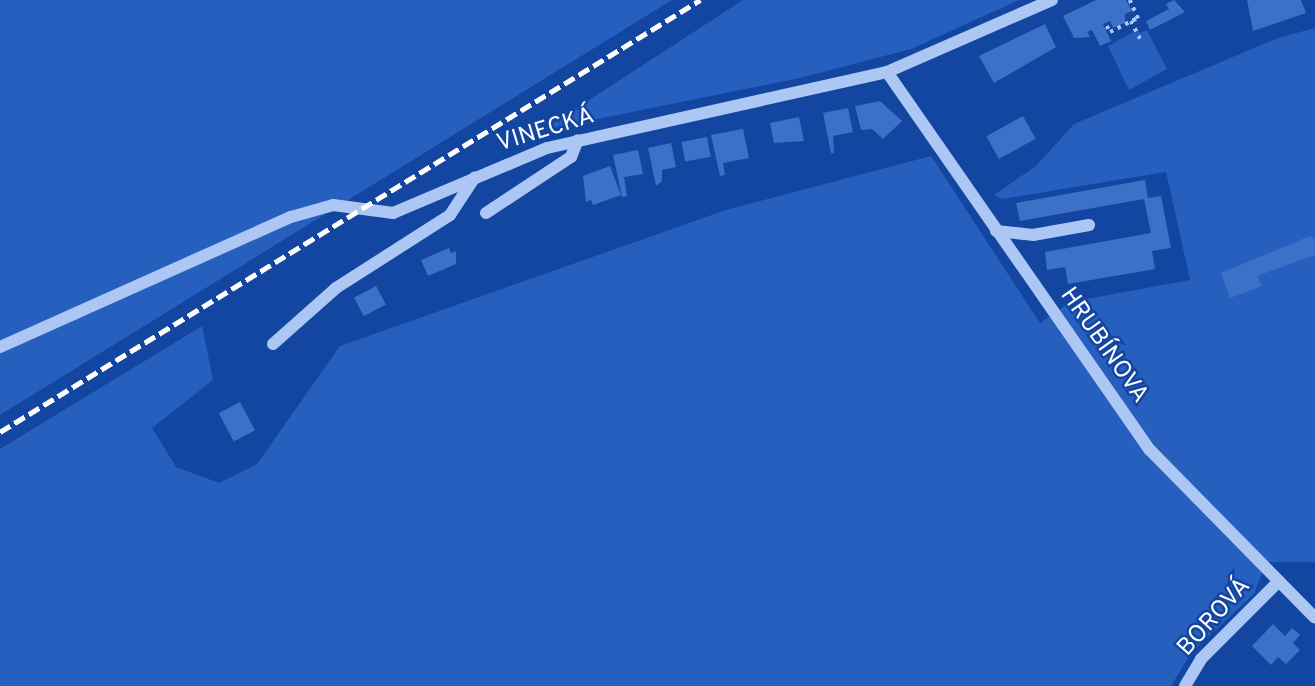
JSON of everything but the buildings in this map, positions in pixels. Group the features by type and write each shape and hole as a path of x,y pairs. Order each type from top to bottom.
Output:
{"street":[{"name":"VINECKÁ","path":"0,347 62,315 291,217 333,205 393,213 475,177 578,140 887,72 1052,0"},
{"name":"HRUBÍNOVA","path":"887,72 1150,450 1315,618"},
{"path":"486,213 571,157 578,140"},
{"path":"273,344 336,288 450,215 475,177"},
{"path":"996,231 1033,235 1089,225"},
{"name":"BOROVÁ","path":"1185,686 1201,659 1279,580"}],"path":[{"path":"1107,26 1110,32 1139,19 1129,0"},
{"path":"1131,21 1140,39"}],"shaded area":[{"path":"0,0 672,0 0,415"},
{"path":"743,0 1019,0 911,49 800,78 543,130"},
{"path":"1315,28 1315,562 1266,562 1254,594 1191,653 1171,686 0,686 0,449 202,326 213,380 152,428 176,467 219,483 257,464 340,346 726,210 931,156 1040,323 1070,302 1190,280 1166,172 1002,199 994,195 1036,166 1074,124 1278,38"},
{"path":"1137,30 1140,33 1147,30 1167,69 1129,90 1108,46"}],"railway":[{"path":"0,432 700,0"}]}
